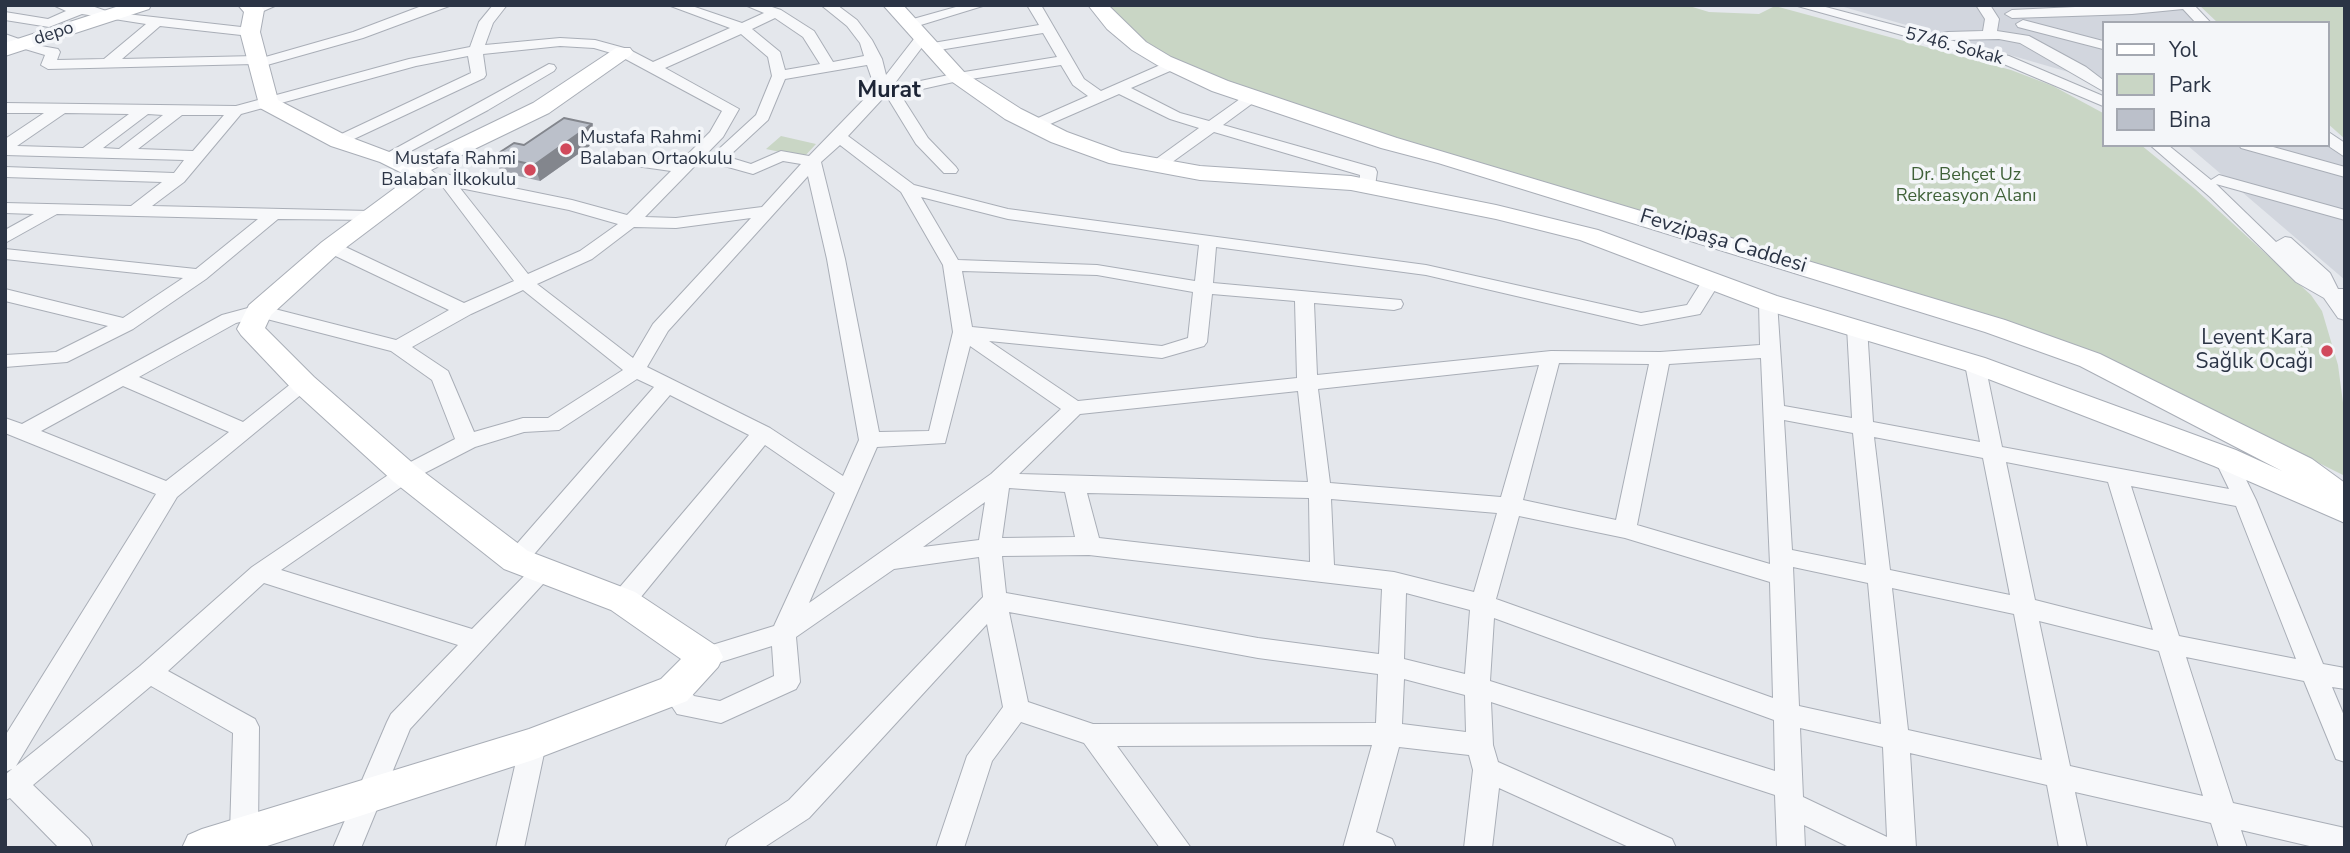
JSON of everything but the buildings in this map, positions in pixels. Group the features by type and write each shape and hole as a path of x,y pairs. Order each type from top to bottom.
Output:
{"street":[{"path":"60,5 158,21 358,35 445,5"},
{"name":"depo","path":"11,44 94,10 142,5"},
{"path":"395,5 408,16"},
{"path":"339,141 479,75 475,62 477,50 486,22 500,5"},
{"path":"675,5 742,28 775,55 779,76 763,117 716,159 753,169 781,156 813,161"},
{"path":"752,5 776,13 809,34 830,68"},
{"path":"828,5 852,23 867,43 887,90 922,141 950,170"},
{"path":"892,5 958,77 1013,114 1116,158 1200,173 1299,178 1367,186 1496,212 1589,235 1768,302 1975,364 2225,458 2345,511"},
{"path":"8,777 149,673 260,573 404,474 467,442 523,425 552,425 636,370 660,328 813,161 887,90 922,36 979,5"},
{"path":"1034,5 1078,82 1101,98"},
{"name":"Fevzipaşa Caddesi","path":"1097,5 1114,25 1139,46 1172,65 1252,97 1389,143 1446,158 1995,326 2078,356 2301,467 2345,499"},
{"name":"5746. Sokak","path":"1801,5 2004,59 2102,101"},
{"name":"5746. Sokak","path":"1829,5 1916,31 1960,38 2011,36 2045,48 2102,86"},
{"name":"5746. Sokak","path":"1983,5 1992,19 1989,37"},
{"path":"2012,15 2186,5 2202,21"},
{"path":"5,16 49,23 94,10"},
{"path":"655,67 776,13"},
{"path":"2012,15 2102,45"},
{"name":"5746. Sokak","path":"2012,15 2045,48"},
{"path":"109,62 158,21"},
{"path":"922,36 1047,28"},
{"path":"11,44 53,52 48,65 109,62 256,29"},
{"path":"256,29 268,103"},
{"path":"1989,37 1980,39 1979,44 1983,50 2004,59 2040,61 2046,58 2045,48"},
{"path":"5,108 236,111 414,62 477,50 559,42 595,44 623,52 731,110 718,134 631,222 586,255 464,310 398,347"},
{"path":"418,170 541,107 623,52"},
{"path":"779,76 875,59"},
{"path":"887,90 1066,60"},
{"path":"1035,125 1172,65"},
{"path":"549,68 483,107 370,216 259,311 251,329 304,384 404,474 529,566 623,601 705,657"},
{"path":"2081,70 2102,75"},
{"path":"1121,89 1175,116 1369,172 1367,186"},
{"path":"1158,166 1252,97"},
{"path":"268,103 339,141 418,170 572,205 631,222 676,222 767,211"},
{"path":"5,148 64,107"},
{"path":"86,153 146,109"},
{"path":"122,154 177,111"},
{"path":"136,210 178,178 236,111"},
{"path":"839,137 908,189 952,265 963,332 938,438 870,440"},
{"path":"2329,137 2345,152"},
{"path":"2160,147 2216,193 2303,278 2338,295"},
{"path":"2178,147 2219,180 2324,277 2338,295 2345,314"},
{"path":"2255,147 2345,172"},
{"path":"5,148 199,156"},
{"path":"587,159 622,159 683,168"},
{"path":"674,690 686,706 721,712 787,682 783,633 870,440 836,259 813,161"},
{"path":"418,170 526,284 636,370 763,433 848,490"},
{"path":"5,172 178,178"},
{"path":"2219,180 2345,215"},
{"path":"908,189 1008,214 1426,270 1641,319 1693,310 1711,282"},
{"path":"5,208 370,216"},
{"path":"5,238 54,209"},
{"path":"5,361 60,358 126,325 200,275 274,214"},
{"path":"963,332 1162,352 1197,342 1209,243"},
{"path":"331,247 464,310"},
{"path":"5,254 200,275"},
{"path":"952,265 1097,270 1205,288 1394,304"},
{"path":"1304,296 1307,383 1320,491 1322,570"},
{"path":"7,297 126,325"},
{"path":"1768,302 1769,351 1775,411 1791,848"},
{"path":"15,428 121,377 229,319 259,311 398,347 441,376 467,442"},
{"path":"1857,327 1863,429 1896,739 1902,848"},
{"path":"963,332 1074,408"},
{"path":"202,848 533,744 674,690 705,657 783,633 888,561 999,480 1074,408 1551,357 1660,358 1769,351"},
{"path":"1478,848 1484,758 1476,687 1483,604 1551,357"},
{"path":"1625,530 1660,358"},
{"path":"1975,364 2073,848"},
{"path":"121,377 245,431"},
{"path":"8,777 169,491 304,384"},
{"path":"347,848 400,722 475,640 667,385"},
{"path":"1775,411 2245,500"},
{"path":"15,428 169,491"},
{"path":"623,601 763,433"},
{"path":"2225,458 2245,500 2345,751"},
{"path":"2117,477 2225,815 2233,848"},
{"path":"999,480 1074,485 1320,491 1511,506 1781,566 1879,577 2023,607 2169,644 2345,679"},
{"path":"950,848 980,756 1016,709 995,600 989,547 999,480"},
{"path":"1074,485 1089,547"},
{"path":"888,561 989,547 1089,547 1322,570 1394,581 1483,604 1787,714 2345,841"},
{"path":"260,573 475,640"},
{"path":"1366,845 1389,734 1394,581"},
{"path":"995,600 1258,648 1392,666 1476,687 1791,797 1880,848"},
{"path":"739,848 799,809 995,600"},
{"path":"149,673 246,727 244,833"},
{"path":"1016,709 1093,735 1389,734 1484,758 1662,848"},
{"path":"1093,735 1178,848"},
{"path":"510,848 533,744"},
{"path":"8,777 79,848"}],"shaded area":[{"path":"1837,5 2183,5 2200,21 2102,21 2102,82"},
{"path":"2329,140 2345,154 2345,280 2189,147 2329,147"}],"green space":[{"name":"Dr. Behçet Uz Rekreasyon Alanı","path":"1107,5 1686,5 1709,12 1759,14 1775,6 2011,70 2053,86 2102,112 2102,147 2143,147 2195,189 2311,295 2322,311 2338,365 2345,418 2345,476 2210,409 2084,355 1317,120 1142,45"},
{"path":"2199,5 2345,5 2345,139 2329,125 2329,21 2216,21"},
{"path":"781,136 816,144 804,157 766,149"}],"place":[{"name":"Mustafa Rahmi Balaban Ortaokulu","path":"566,149"},
{"name":"Mustafa Rahmi Balaban İlkokulu","path":"530,170"},
{"name":"Levent Kara Sağlık Ocağı","path":"2327,351"}],"district":[{"name":"Murat","path":"889,91"}]}
